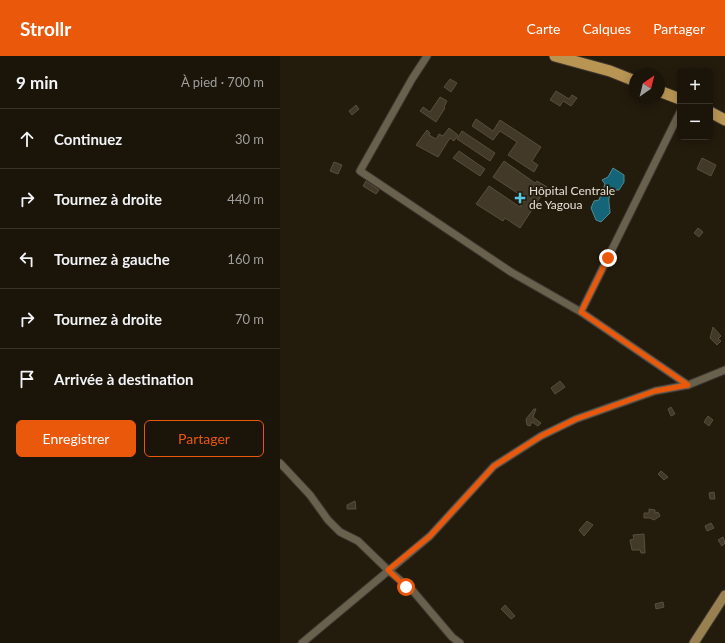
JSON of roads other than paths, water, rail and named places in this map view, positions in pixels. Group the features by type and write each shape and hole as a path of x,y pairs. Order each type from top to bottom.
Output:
{"highway":[{"path":"555,56 610,71 629,79"},
{"path":"665,93 677,98"},
{"path":"713,114 725,120"}],"main road":[{"path":"694,643 725,595"}],"street":[{"path":"428,56 412,79 360,171 511,272 581,312 688,385"},
{"path":"581,312 677,118"},
{"path":"302,643 430,536 494,466 541,436 576,419 655,391 688,385 725,370"},
{"path":"280,463 313,499 328,520 340,532 358,541 424,602 448,632 460,643"}],"water":[{"path":"613,168 624,175 624,182 619,190 613,190 611,193 609,198 610,213 601,222 596,220 591,208 594,201 599,200 605,184 602,180 608,177"}],"place":[{"name":"Hôpital Centrale de Yagoua","path":"520,198"}]}
